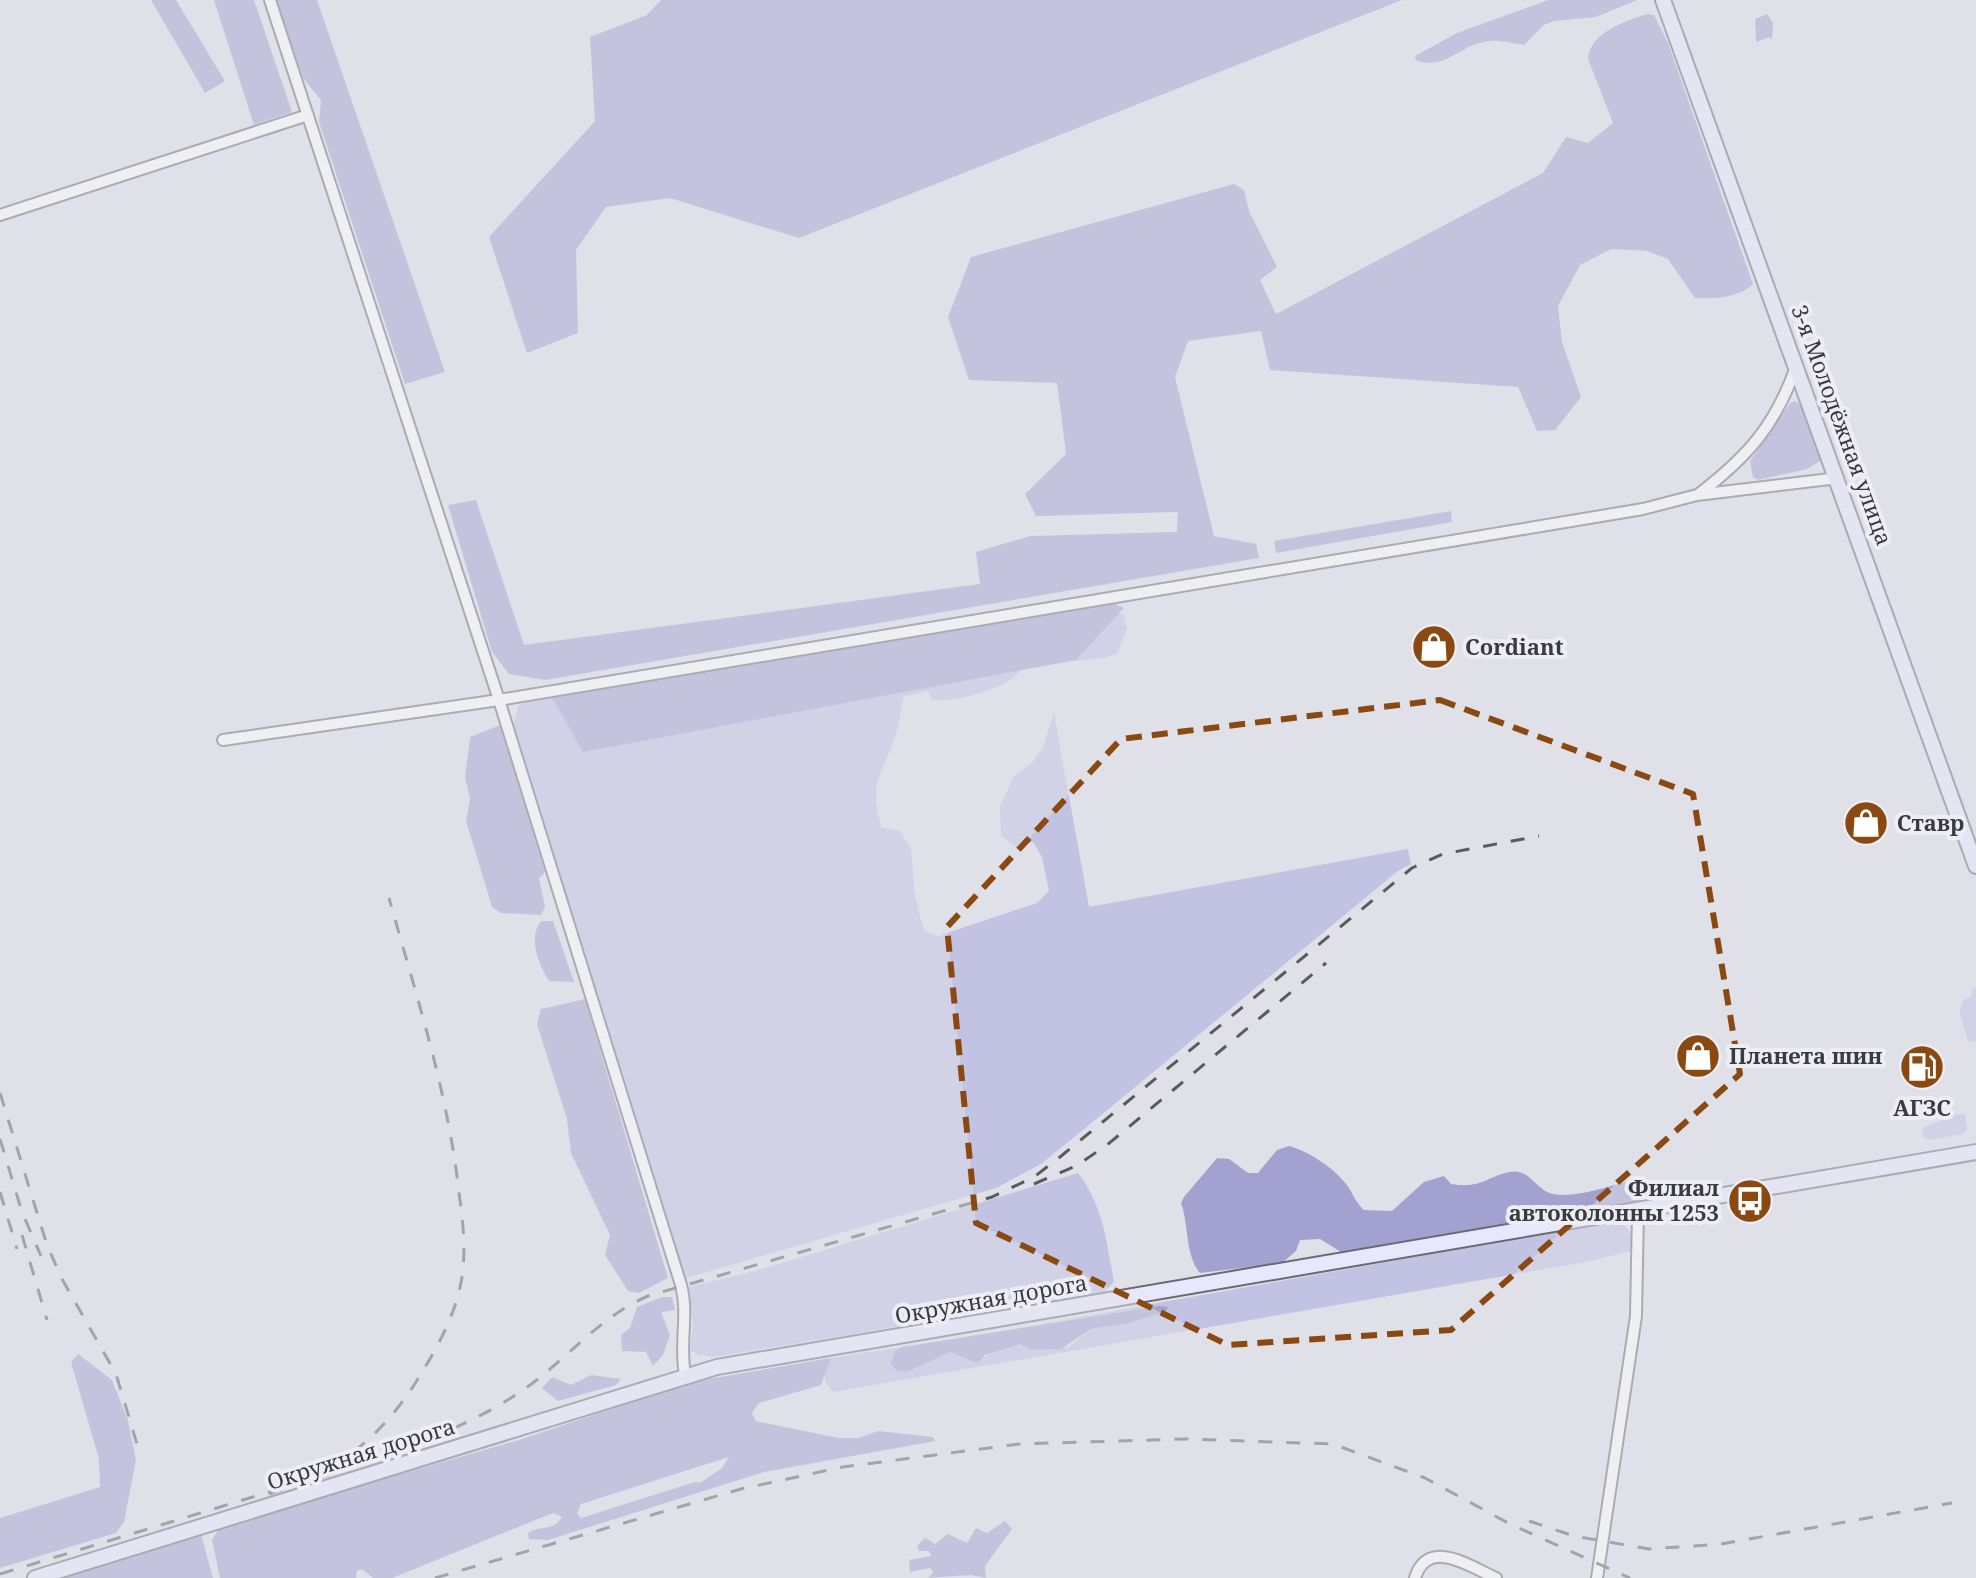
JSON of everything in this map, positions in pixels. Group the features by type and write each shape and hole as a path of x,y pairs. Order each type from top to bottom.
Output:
{"main road":[{"name":"3-я Молодёжная улица","path":"1669,2 1976,866"},
{"name":"Окружная дорога","path":"35,1578 685,1374 1976,1152"}],"street":[{"path":"270,0 499,700 681,1285 685,1301 682,1345 685,1374"},
{"path":"0,215 308,115"},
{"path":"1697,495 1731,469 1757,442 1782,406 1797,364"},
{"path":"223,740 499,700 1643,509 1697,495 1838,478"},
{"path":"1597,1578 1636,1316 1638,1211"},
{"path":"1415,1578 1422,1562 1432,1556 1448,1556 1496,1578"}],"highlighted area":[{"path":"1440,700 1693,794 1740,1074 1451,1330 1228,1345 976,1223 947,927 1121,739"}],"shaded area":[{"path":"151,0 176,0 225,81 205,93"},
{"path":"214,0 254,0 292,112 254,125"},
{"path":"276,0 317,0 445,372 405,384 319,122 321,100 303,78"},
{"path":"661,0 1402,0 799,238 670,198 606,207 576,250 578,333 527,353 489,237 595,121 590,37 647,15"},
{"path":"1548,0 1637,0 1596,17 1554,21 1544,25 1524,45 1486,42 1441,61 1425,63 1416,60 1415,56 1457,33"},
{"path":"1647,14 1654,15 1668,43 1753,284 1733,295 1695,298 1668,259 1647,251 1611,249 1580,265 1558,306 1562,342 1581,397 1555,430 1537,431 1518,387 1270,370 1261,331 1188,341 1175,377 1214,536 1256,544 1259,558 545,680 509,674 492,652 448,505 476,500 524,645 980,584 976,552 1030,536 1177,532 1178,512 1036,516 1025,494 1066,454 1057,383 969,380 948,317 971,257 1234,184 1244,190 1249,211 1277,267 1260,280 1276,314 1543,173 1566,137 1588,143 1613,123 1588,59 1590,50 1610,29"},
{"path":"1767,14 1773,23 1772,41 1770,37 1756,42 1755,19"},
{"path":"1795,401 1804,406 1821,460 1807,469 1758,480 1753,477 1750,461 1790,403"},
{"path":"1451,511 1452,522 1276,553 1274,541"},
{"path":"1102,603 1124,616 1127,629 1117,654 1024,666 996,687 955,699 932,700 928,691 904,696 896,735 878,781 876,799 881,827 900,831 911,848 915,896 924,931 938,936 1037,903 1049,891 1042,857 1033,842 1016,847 1001,836 1000,806 1014,776 1032,763 1043,747 1054,713 1089,907 1408,849 1411,864 1398,871 1041,1164 996,1188 683,1279 513,725 519,705 544,696"},
{"path":"1113,603 1124,608 1076,660 583,752 552,698"},
{"path":"500,725 545,872 539,878 545,907 541,915 501,913 492,907 466,821 470,799 465,777 470,737"},
{"path":"541,921 553,921 574,982 549,981 545,974 535,943"},
{"path":"1976,988 1976,1042 1968,1041 1959,1010 1964,1000 1972,996 1971,990"},
{"path":"585,999 668,1278 639,1293 628,1291 605,1255 610,1235 571,1153 567,1119 537,1024 541,1009"},
{"path":"1965,1113 1967,1129 1963,1134 1929,1140 1922,1136 1923,1128 1952,1115"},
{"path":"1289,1146 1328,1166 1346,1184 1364,1210 1392,1211 1424,1182 1444,1176 1451,1184 1470,1185 1516,1171 1556,1195 1592,1191 1638,1178 1649,1195 1637,1201 1341,1252 1320,1239 1300,1240 1296,1251 1282,1263 1200,1273 1190,1249 1181,1203 1184,1197 1217,1158 1229,1159 1248,1173 1258,1173 1277,1150"},
{"path":"1078,1173 1099,1212 1106,1239 1114,1282 1104,1292 715,1357 698,1355 690,1350 693,1323 688,1287 755,1271"},
{"path":"1615,1221 1624,1223 1632,1236 1631,1251 1586,1262 833,1392 825,1380 826,1367 831,1358 902,1347 895,1351 918,1365 950,1352 978,1364 1003,1348 1020,1344 1032,1350 1069,1347 1091,1329 1130,1323 1166,1311 1159,1306 1030,1326"},
{"path":"662,1297 672,1297 675,1310 661,1312 670,1335 663,1355 653,1366 646,1352 622,1351 621,1335 630,1328 637,1307"},
{"path":"1168,1307 1166,1311 1130,1323 1091,1329 1061,1349 1032,1350 1020,1344 985,1355 978,1364 950,1352 907,1372 897,1371 891,1364 895,1351 902,1347"},
{"path":"78,1354 112,1380 128,1421 136,1460 124,1522 116,1533 0,1568 0,1518 100,1487 99,1459 71,1362"},
{"path":"831,1358 821,1385 759,1403 752,1413 756,1421 838,1438 859,1438 878,1431 933,1437 935,1441 764,1472 548,1540 529,1539 528,1533 550,1527 562,1517 553,1513 392,1578 373,1578 362,1569 357,1571 356,1578 220,1578 212,1540 220,1527 519,1440 691,1382","holes":["729,1457 722,1468 700,1483 581,1518 577,1514 581,1504"]},
{"path":"591,1375 621,1379 616,1385 558,1401 542,1388 552,1377 571,1385"},
{"path":"1005,1521 1012,1529 985,1566 986,1578 971,1575 928,1578 933,1572 930,1568 910,1572 909,1560 931,1556 929,1551 919,1551 917,1546 925,1538 935,1544 948,1534 967,1543 976,1528 987,1533"},
{"path":"201,1534 213,1578 59,1578 195,1535"}],"railway":[{"path":"269,1494 397,1452 490,1410 534,1382 612,1317 648,1296 992,1197 1034,1177 1412,868 1443,854 1539,836"},
{"path":"330,1466 356,1450 379,1430 416,1382 450,1318 463,1266 462,1214 447,1118 430,1044 389,898"},
{"path":"1034,1184 1076,1166 1107,1145 1326,963"},
{"path":"0,1093 47,1245 62,1279 116,1374 140,1454"},
{"path":"0,1139 22,1212 41,1256"},
{"path":"0,1192 17,1249"},
{"path":"22,1235 47,1320"},
{"path":"435,1578 741,1489 843,1467 1019,1444 1185,1439 1333,1444 1425,1478 1510,1524 1630,1578"},
{"path":"0,1574 279,1489"},
{"path":"1529,1521 1574,1536 1649,1549 1721,1544 1952,1503"}],"place":[{"name":"Cordiant","path":"1434,647"},
{"name":"Ставр","path":"1866,823"},
{"name":"Планета шин","path":"1698,1056"},
{"name":"АГЗС","path":"1922,1067"},
{"name":"Филиал автоколонны 1253","path":"1750,1201"}]}
